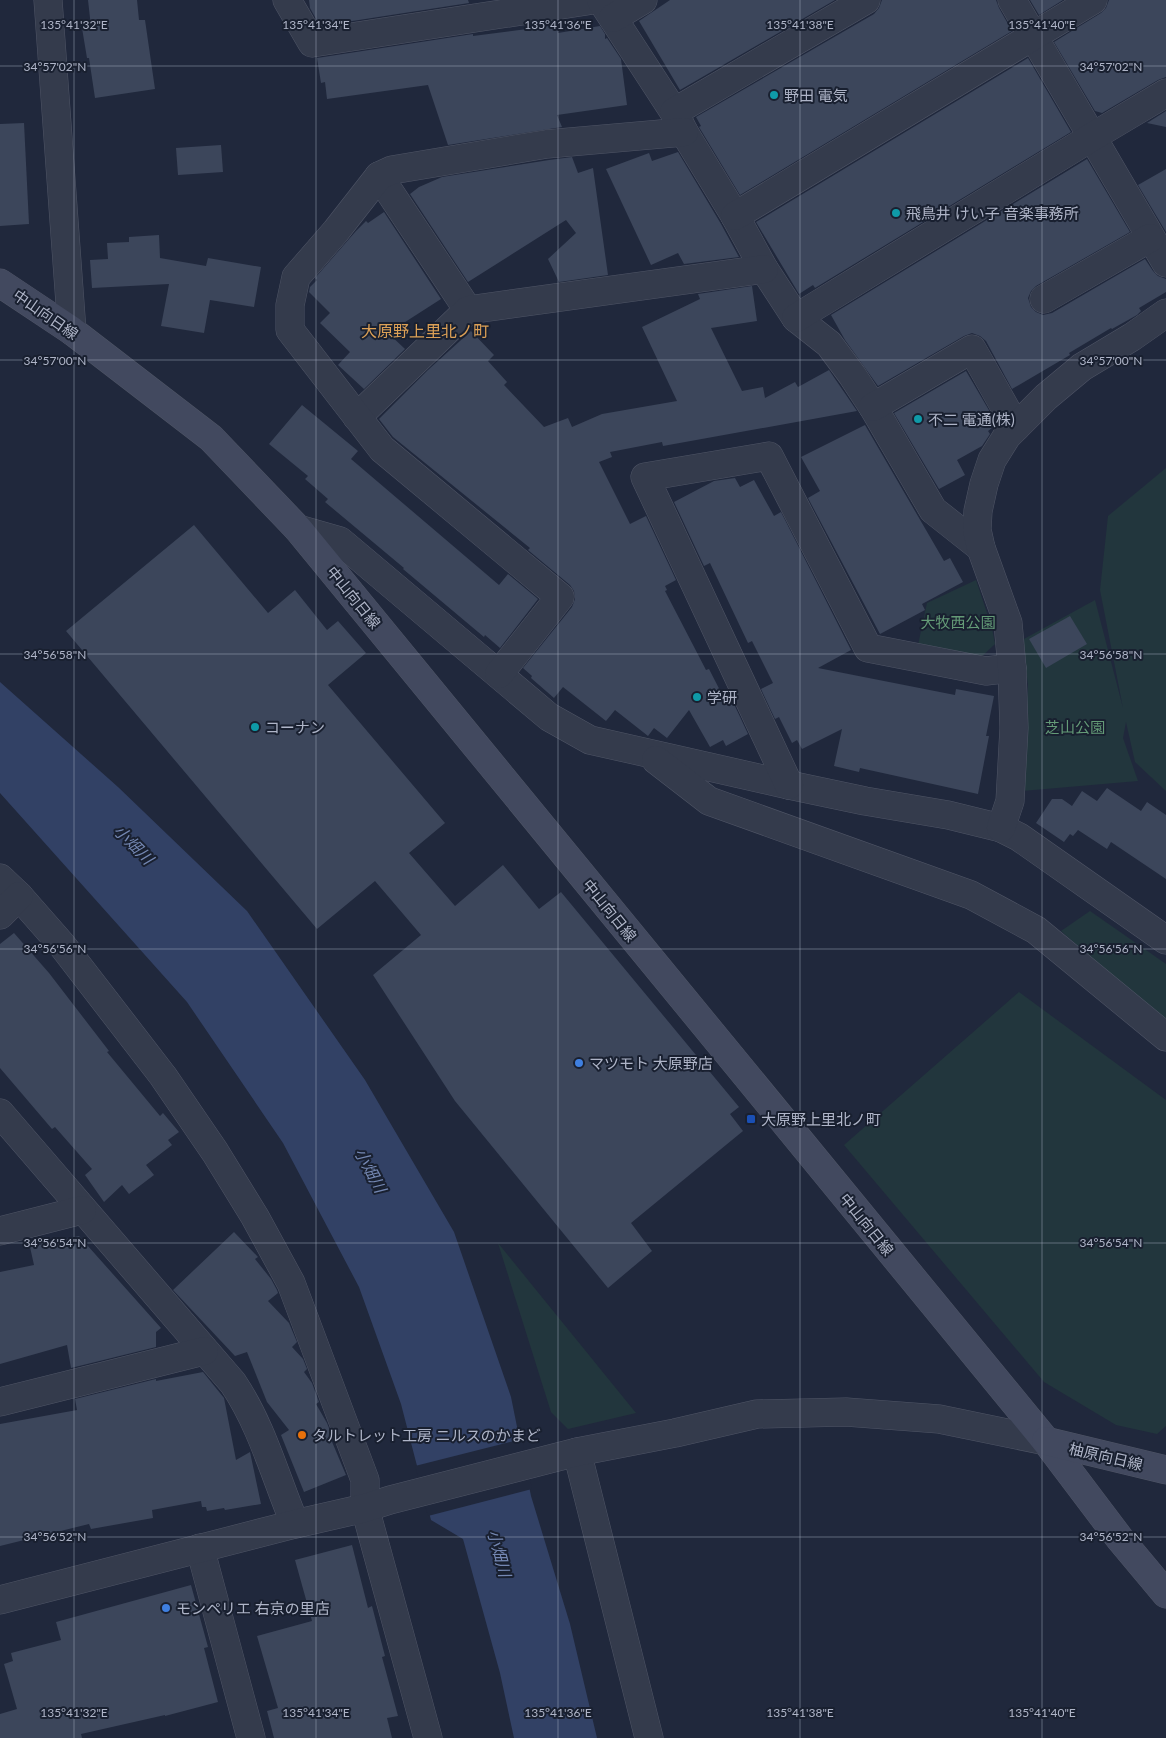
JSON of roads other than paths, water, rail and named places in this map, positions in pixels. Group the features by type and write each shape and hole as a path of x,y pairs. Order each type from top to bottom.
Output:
{"main road":[{"name":"中山向日線","path":"0,282 72,331 211,438 298,529 1046,1441 1120,1539 1166,1594"},
{"name":"柚原向日線","path":"1046,1441 1166,1470"}],"street":[{"path":"48,0 72,331"},
{"path":"287,0 312,43 593,0"},
{"path":"643,0 607,9 679,122 764,269 796,318 828,344 873,407 933,510 981,548"},
{"path":"499,674 560,597 382,449 290,330 290,305 296,277 336,231 379,176 392,170 679,122 866,0"},
{"path":"1012,0 1166,263"},
{"path":"735,216 1093,0"},
{"path":"796,318 1092,136 1166,93"},
{"path":"379,176 468,310"},
{"path":"1044,299 1150,238"},
{"path":"356,416 468,310 764,269"},
{"path":"1001,828 1010,801 1014,728 1012,668 1008,623 981,548 977,530 978,511 984,484 992,460 1007,436 1046,398 1082,367 1132,337 1166,313"},
{"path":"873,407 972,349 1016,427"},
{"path":"789,786 645,477 769,456 868,648 986,671 1012,668"},
{"path":"298,529 340,541 549,717 590,740 789,786 948,815 1001,828 1018,837 1166,940"},
{"path":"649,755 709,801 971,895 1036,930 1166,1038"},
{"path":"0,915 9,887 62,945 163,1076 215,1152 255,1217 291,1282 365,1480 377,1504 428,1738"},
{"path":"0,1113 204,1351 223,1370 244,1400 259,1430 295,1524"},
{"path":"0,1231 82,1210"},
{"path":"0,1402 204,1351"},
{"path":"0,1600 568,1454 675,1433 757,1414 846,1412 939,1419 1046,1441"},
{"path":"568,1454 649,1738"},
{"path":"200,1548 244,1736"}],"water":[{"name":"小畑川","path":"0,682 118,787 247,911 365,1080 454,1232 511,1397 531,1496 570,1624 597,1738 514,1738 500,1673 463,1539 431,1520 401,1404 359,1287 283,1143 187,1002 0,793"}],"place":[{"name":"野田 電気","path":"774,95"},
{"name":"飛鳥井 けい子 音楽事務所","path":"896,213"},
{"name":"不二 電通(株)","path":"918,419"},
{"name":"学研","path":"697,697"},
{"name":"コーナン","path":"255,727"},
{"name":"マツモト 大原野店","path":"579,1063"},
{"name":"大原野上里北ノ町","path":"751,1119"},
{"name":"タルトレット工房 ニルスのかまど","path":"302,1435"},
{"name":"モンペリエ 右京の里店","path":"166,1608"}],"district":[{"name":"大原野上里北ノ町","path":"425,330"}],"park label":[{"name":"大牧西公園","path":"958,622"},
{"name":"芝山公園","path":"1075,727"}]}
